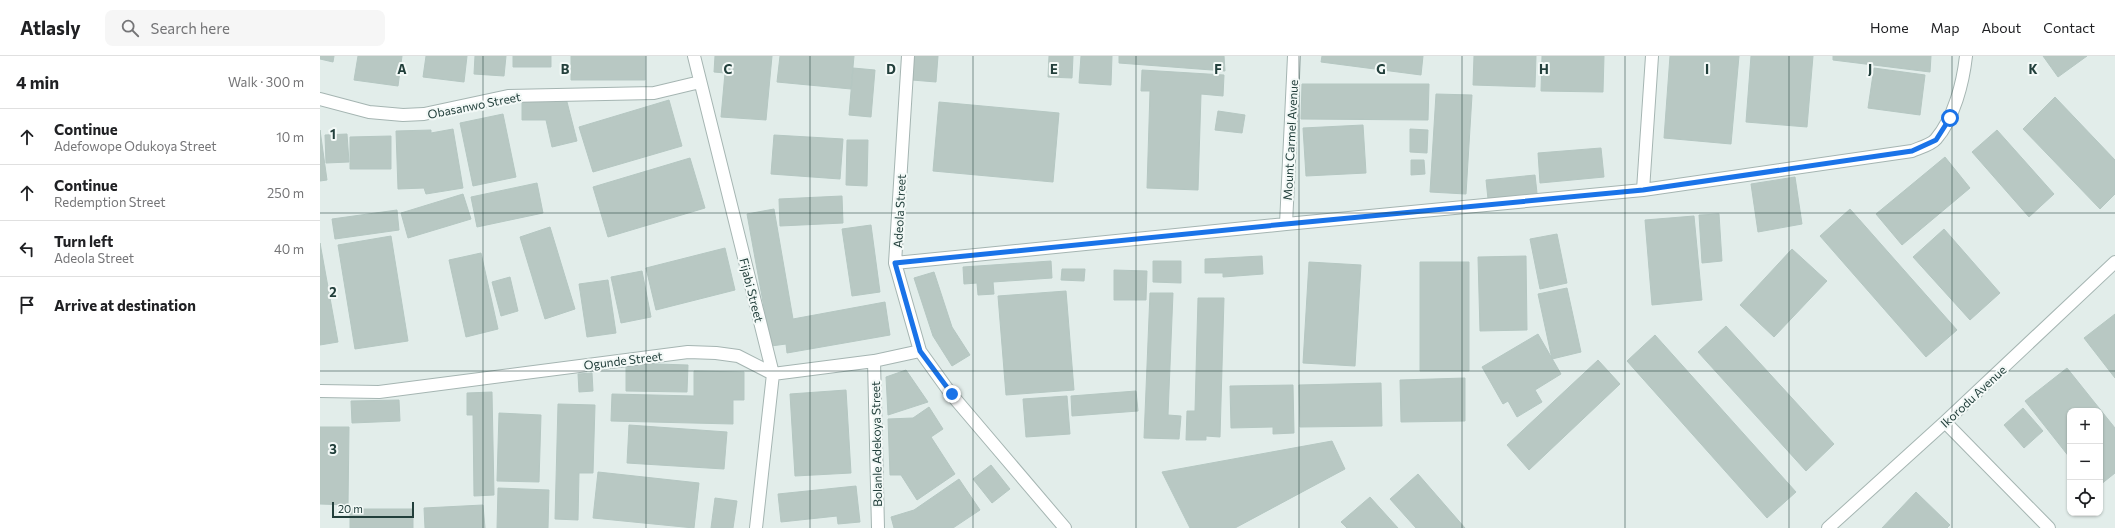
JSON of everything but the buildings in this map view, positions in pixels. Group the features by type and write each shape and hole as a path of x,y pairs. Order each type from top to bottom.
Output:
{"street":[{"name":"Fijabi Street","path":"694,56 773,374 756,528"},
{"name":"Adeola Street","path":"908,56 895,263 920,351 952,394 1065,528"},
{"name":"Mount Carmel Avenue","path":"1286,224 1294,56"},
{"path":"1643,190 1652,56"},
{"path":"895,263 1643,190 1912,151 1936,140 1950,118 1964,70 1966,56"},
{"name":"Obasanwo Street","path":"320,99 369,112 410,115 424,114 508,96 654,94 700,82"},
{"name":"Ikorodu Avenue","path":"1828,528 1945,422 2115,262"},
{"path":"773,374 874,361 920,351"},
{"name":"Ogunde Street","path":"320,391 379,392 688,352 716,353 738,356 773,374"},
{"name":"Bolanle Adekoya Street","path":"874,361 878,528"},
{"path":"1945,422 2049,528"}],"route":[{"path":"952,394 920,351 895,263 1643,190 1912,151 1936,140 1950,118"}]}
